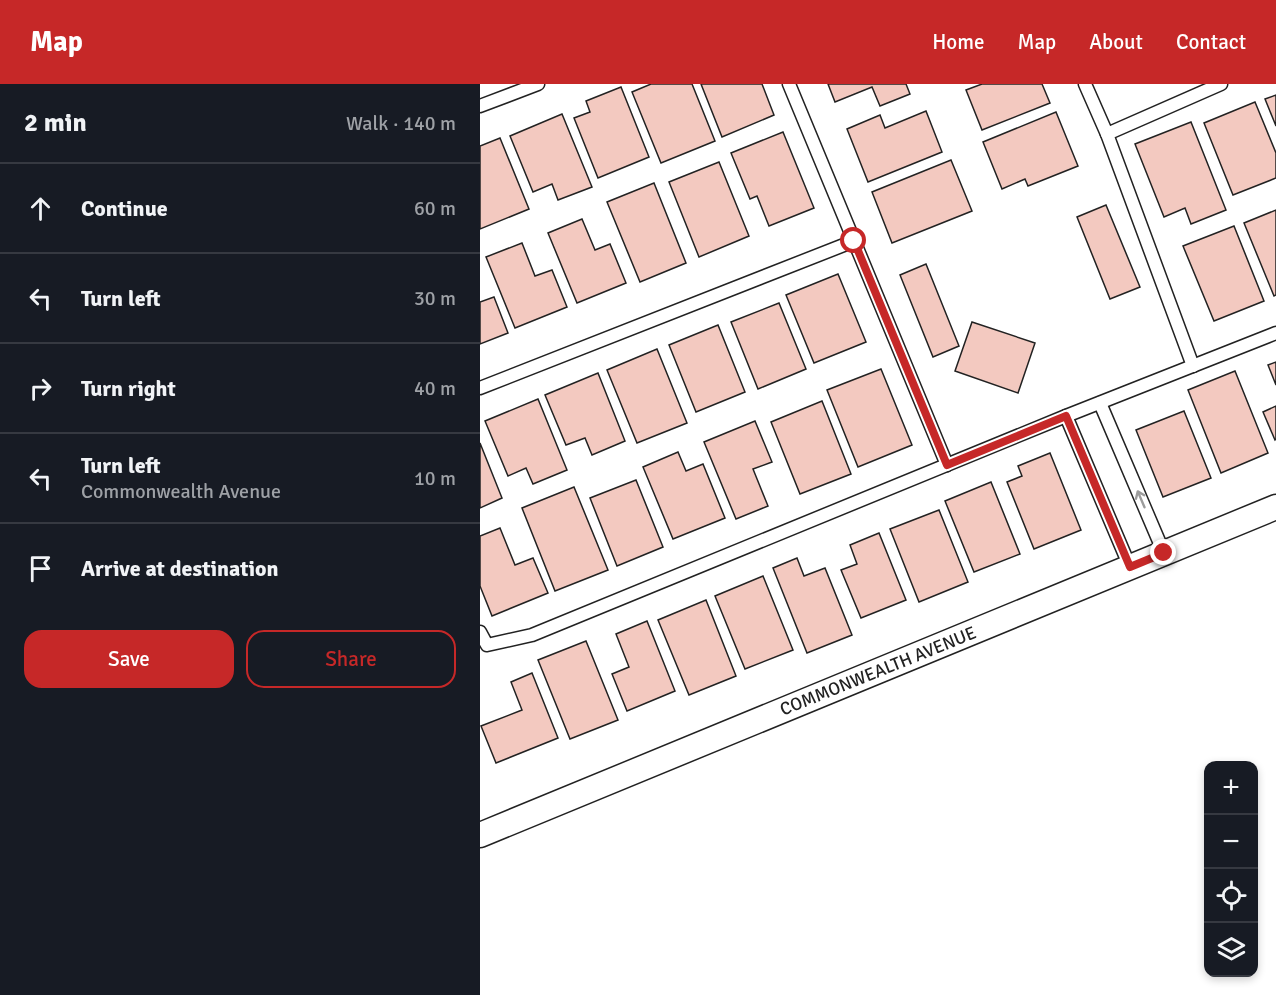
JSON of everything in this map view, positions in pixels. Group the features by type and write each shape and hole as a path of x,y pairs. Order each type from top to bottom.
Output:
{"street":[{"name":"COMMONWEALTH AVENUE","path":"480,835 1276,507"}],"lane":[{"path":"480,106 538,84"},
{"path":"789,84 947,465"},
{"path":"1085,84 1107,134 1193,366"},
{"path":"1107,134 1221,84"},
{"path":"480,388 854,241"},
{"path":"480,632 487,645 532,635 1066,416 1276,333"},
{"path":"1100,403 1164,553"},
{"path":"1066,416 1130,567"}],"building":[{"path":"651,84 692,84 715,141 661,163 632,92"},
{"path":"701,84 762,84 774,115 722,137"},
{"path":"828,84 906,84 910,94 880,106 872,87 835,102"},
{"path":"982,84 1042,84 1050,103 982,130 966,90"},
{"path":"621,87 649,157 598,178 574,118 590,112 586,101"},
{"path":"1276,95 1276,126 1265,99"},
{"path":"1255,102 1276,153 1276,178 1233,195 1204,123"},
{"path":"926,111 942,152 868,182 847,129 880,115 885,128"},
{"path":"1056,112 1078,166 1028,186 1025,179 1002,189 983,142"},
{"path":"562,114 592,187 558,200 552,184 533,192 510,136"},
{"path":"1191,122 1226,210 1191,224 1185,208 1164,217 1135,144"},
{"path":"783,132 814,208 769,226 757,196 750,199 731,153"},
{"path":"500,138 529,209 480,229 480,146"},
{"path":"951,160 972,211 892,243 872,192"},
{"path":"719,162 749,236 699,257 669,182"},
{"path":"654,183 686,263 640,282 607,202"},
{"path":"1106,205 1140,287 1110,299 1077,217"},
{"path":"1276,210 1276,295 1274,296 1244,223"},
{"path":"582,219 595,250 610,244 626,283 577,303 548,233"},
{"path":"1234,226 1264,301 1214,321 1183,246"},
{"path":"522,243 535,276 552,270 567,307 515,328 486,257"},
{"path":"926,264 959,346 933,357 900,275"},
{"path":"838,274 866,342 814,363 786,295"},
{"path":"494,297 508,333 480,344 480,302"},
{"path":"779,303 806,369 758,389 731,322"},
{"path":"972,322 1035,343 1018,393 955,371"},
{"path":"718,325 745,392 696,412 669,345"},
{"path":"657,349 687,423 637,443 607,370"},
{"path":"1276,362 1276,385 1268,365"},
{"path":"881,369 912,445 858,467 827,390"},
{"path":"1235,371 1268,453 1221,473 1188,390"},
{"path":"598,373 625,441 592,455 585,438 566,445 545,395"},
{"path":"538,399 567,470 533,484 526,468 508,476 485,421"},
{"path":"822,401 851,474 800,494 771,422"},
{"path":"1276,406 1276,439 1275,440 1263,412"},
{"path":"1184,411 1211,478 1163,497 1136,430"},
{"path":"755,421 772,462 753,469 768,506 736,519 704,442"},
{"path":"480,443 502,498 480,508"},
{"path":"678,452 686,471 703,464 725,518 673,539 643,467"},
{"path":"1050,453 1081,530 1034,549 1007,482 1022,476 1018,466"},
{"path":"636,480 663,547 617,566 590,498"},
{"path":"991,482 1020,554 974,572 945,501"},
{"path":"574,487 608,570 555,591 522,508"},
{"path":"939,510 968,582 919,602 890,529"},
{"path":"500,528 515,565 533,558 548,593 492,616 480,586 480,536"},
{"path":"879,533 906,600 861,618 841,570 857,564 850,545"},
{"path":"797,558 804,576 825,568 852,635 807,653 773,568"},
{"path":"763,576 793,650 745,669 715,596"},
{"path":"706,600 736,676 689,695 658,620"},
{"path":"647,621 675,691 627,711 612,674 629,667 616,634"},
{"path":"586,641 618,720 570,739 538,660"},
{"path":"532,673 558,738 496,763 481,726 522,710 511,682"}],"route":[{"path":"854,241 947,465 1066,416 1130,567 1164,553"}]}
